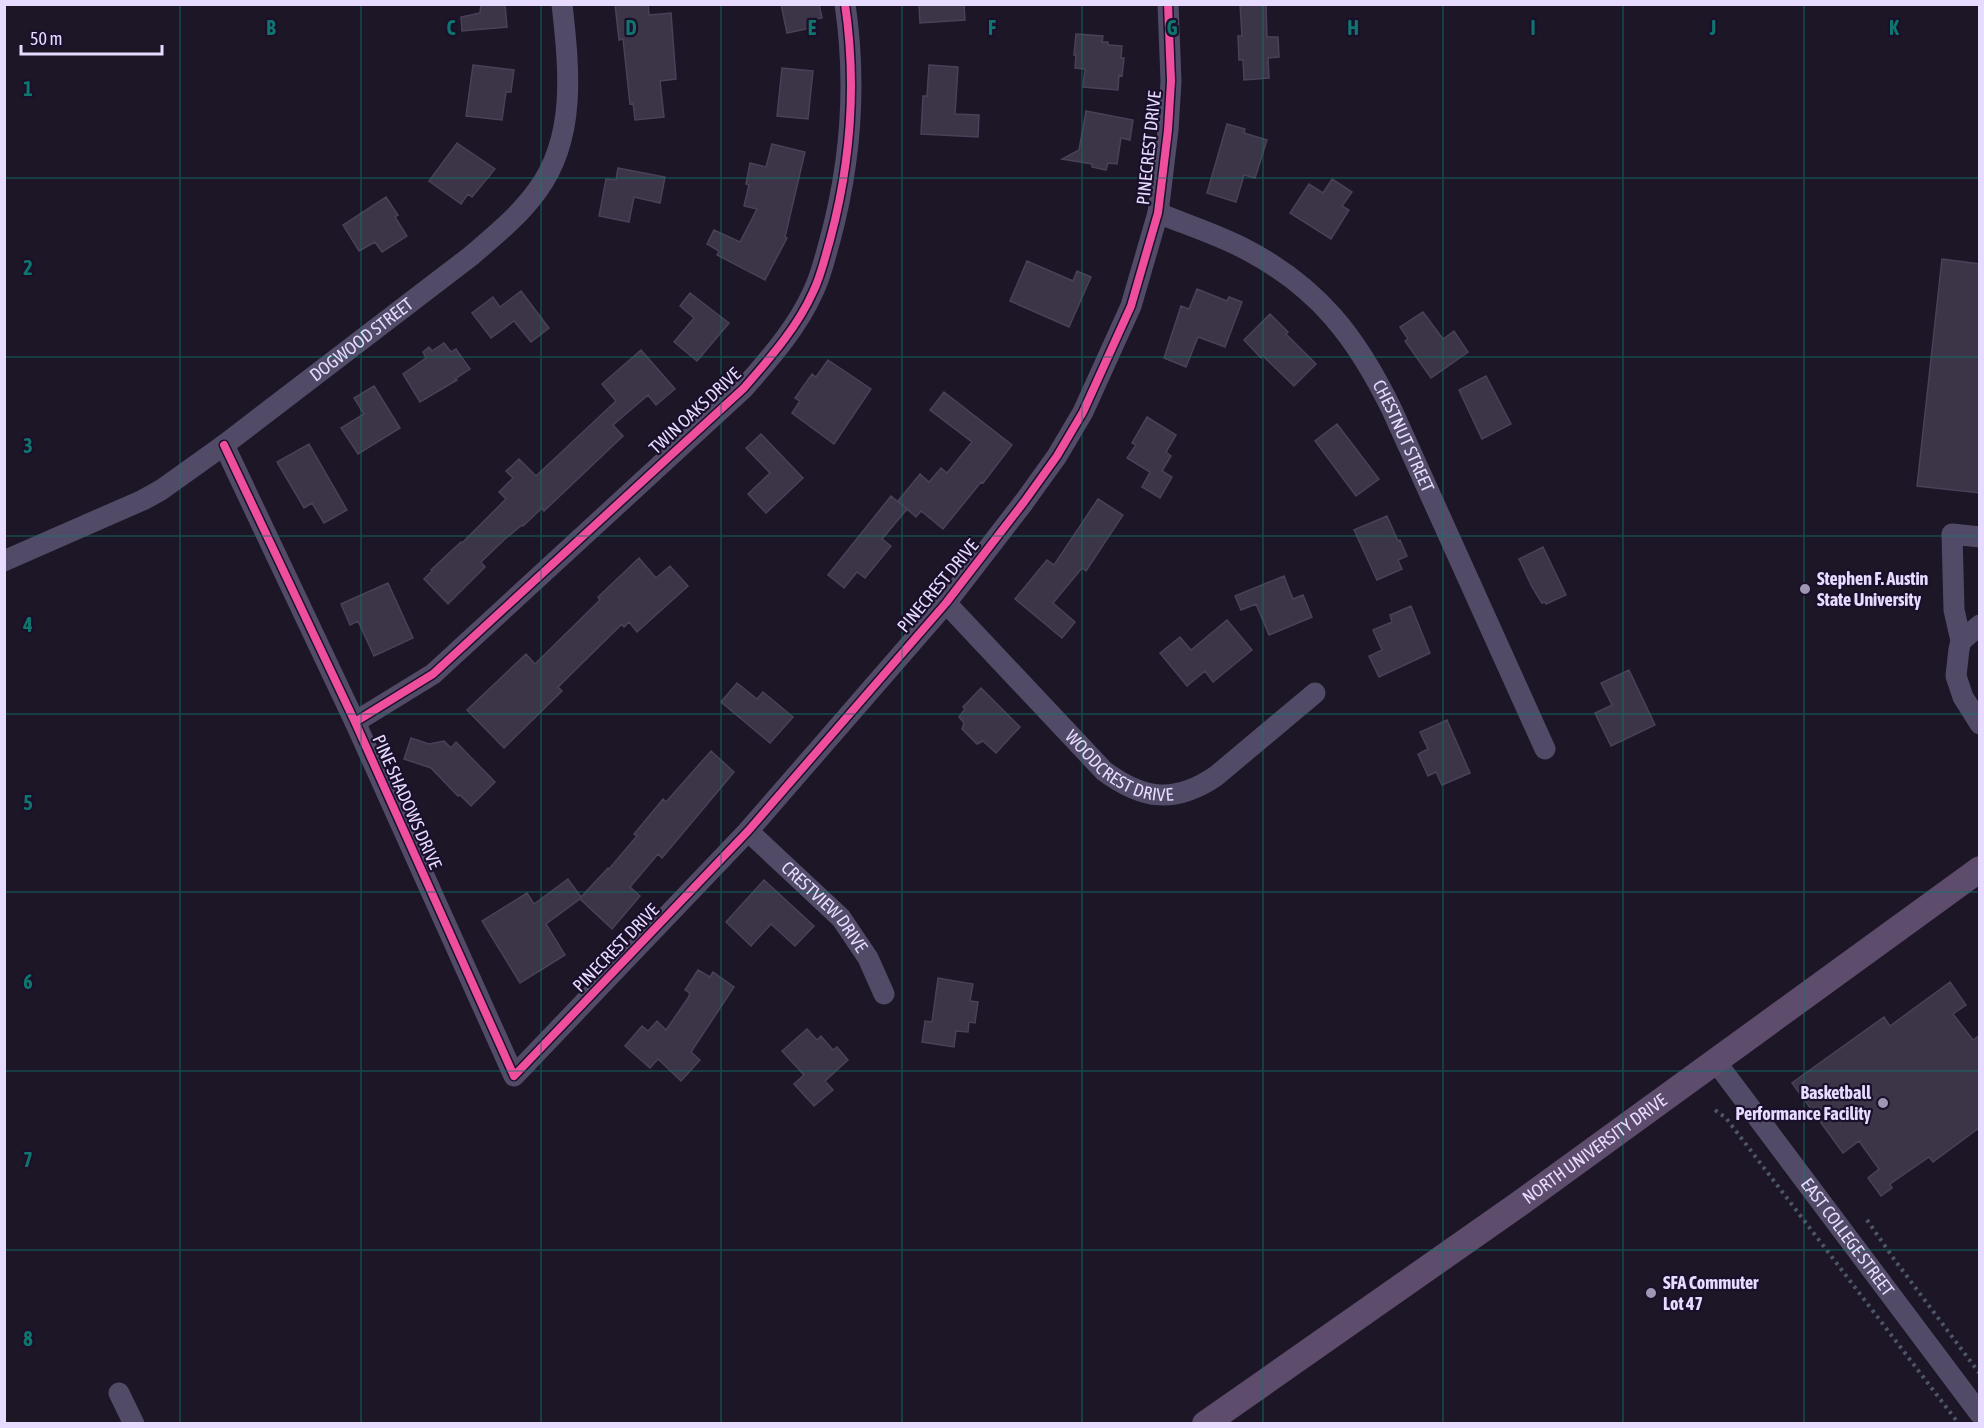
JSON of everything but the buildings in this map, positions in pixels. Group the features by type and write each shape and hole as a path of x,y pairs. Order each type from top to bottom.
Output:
{"main road":[{"name":"NORTH UNIVERSITY DRIVE","path":"1205,1424 1519,1204 1980,869"}],"street":[{"name":"DOGWOOD STREET","path":"4,561 161,490 224,445 500,232 537,191 560,145 568,90 562,4"},
{"name":"TWIN OAKS DRIVE","path":"354,722 433,674 744,388 768,362 813,292 832,233 846,171 852,87 845,4"},
{"name":"PINECREST DRIVE","path":"514,1076 748,831 946,603 1057,456 1083,412 1131,306 1158,213 1168,130 1171,81 1168,4"},
{"name":"CHESTNUT STREET","path":"1158,213 1245,249 1270,263 1315,297 1334,316 1351,339 1367,362 1392,410 1545,749"},
{"name":"PINE SHADOWS DRIVE","path":"224,445 354,722 514,1076"},
{"path":"1980,537 1952,534 1954,610 1961,641 1956,676 1963,697 1980,724"},
{"name":"WOODCREST DRIVE","path":"946,603 1104,771 1134,790 1150,794 1168,795 1201,786 1315,693"},
{"path":"1961,641 1980,625"},
{"name":"CRESTVIEW DRIVE","path":"748,831 842,918 868,958 884,994"},
{"name":"EAST COLLEGE STREET","path":"1716,1062 1975,1408"},
{"path":"119,1393 134,1424"}],"path":[{"path":"1715,1110 1726,1118 1959,1424"},
{"path":"1867,1220 1980,1374"}],"cycle path":[{"path":"355,722 433,674 744,388 791,331 818,280 843,182 851,94 851,64 845,4"},
{"path":"224,445 355,722 514,1076 748,831 946,603 1057,456 1083,412 1131,306 1158,213 1168,130 1171,81 1168,4"}],"place":[{"name":"Stephen F. Austin State University","path":"1805,589"},
{"name":"Basketball Performance Facility","path":"1883,1103"},
{"name":"SFA Commuter Lot 47","path":"1651,1293"}]}
